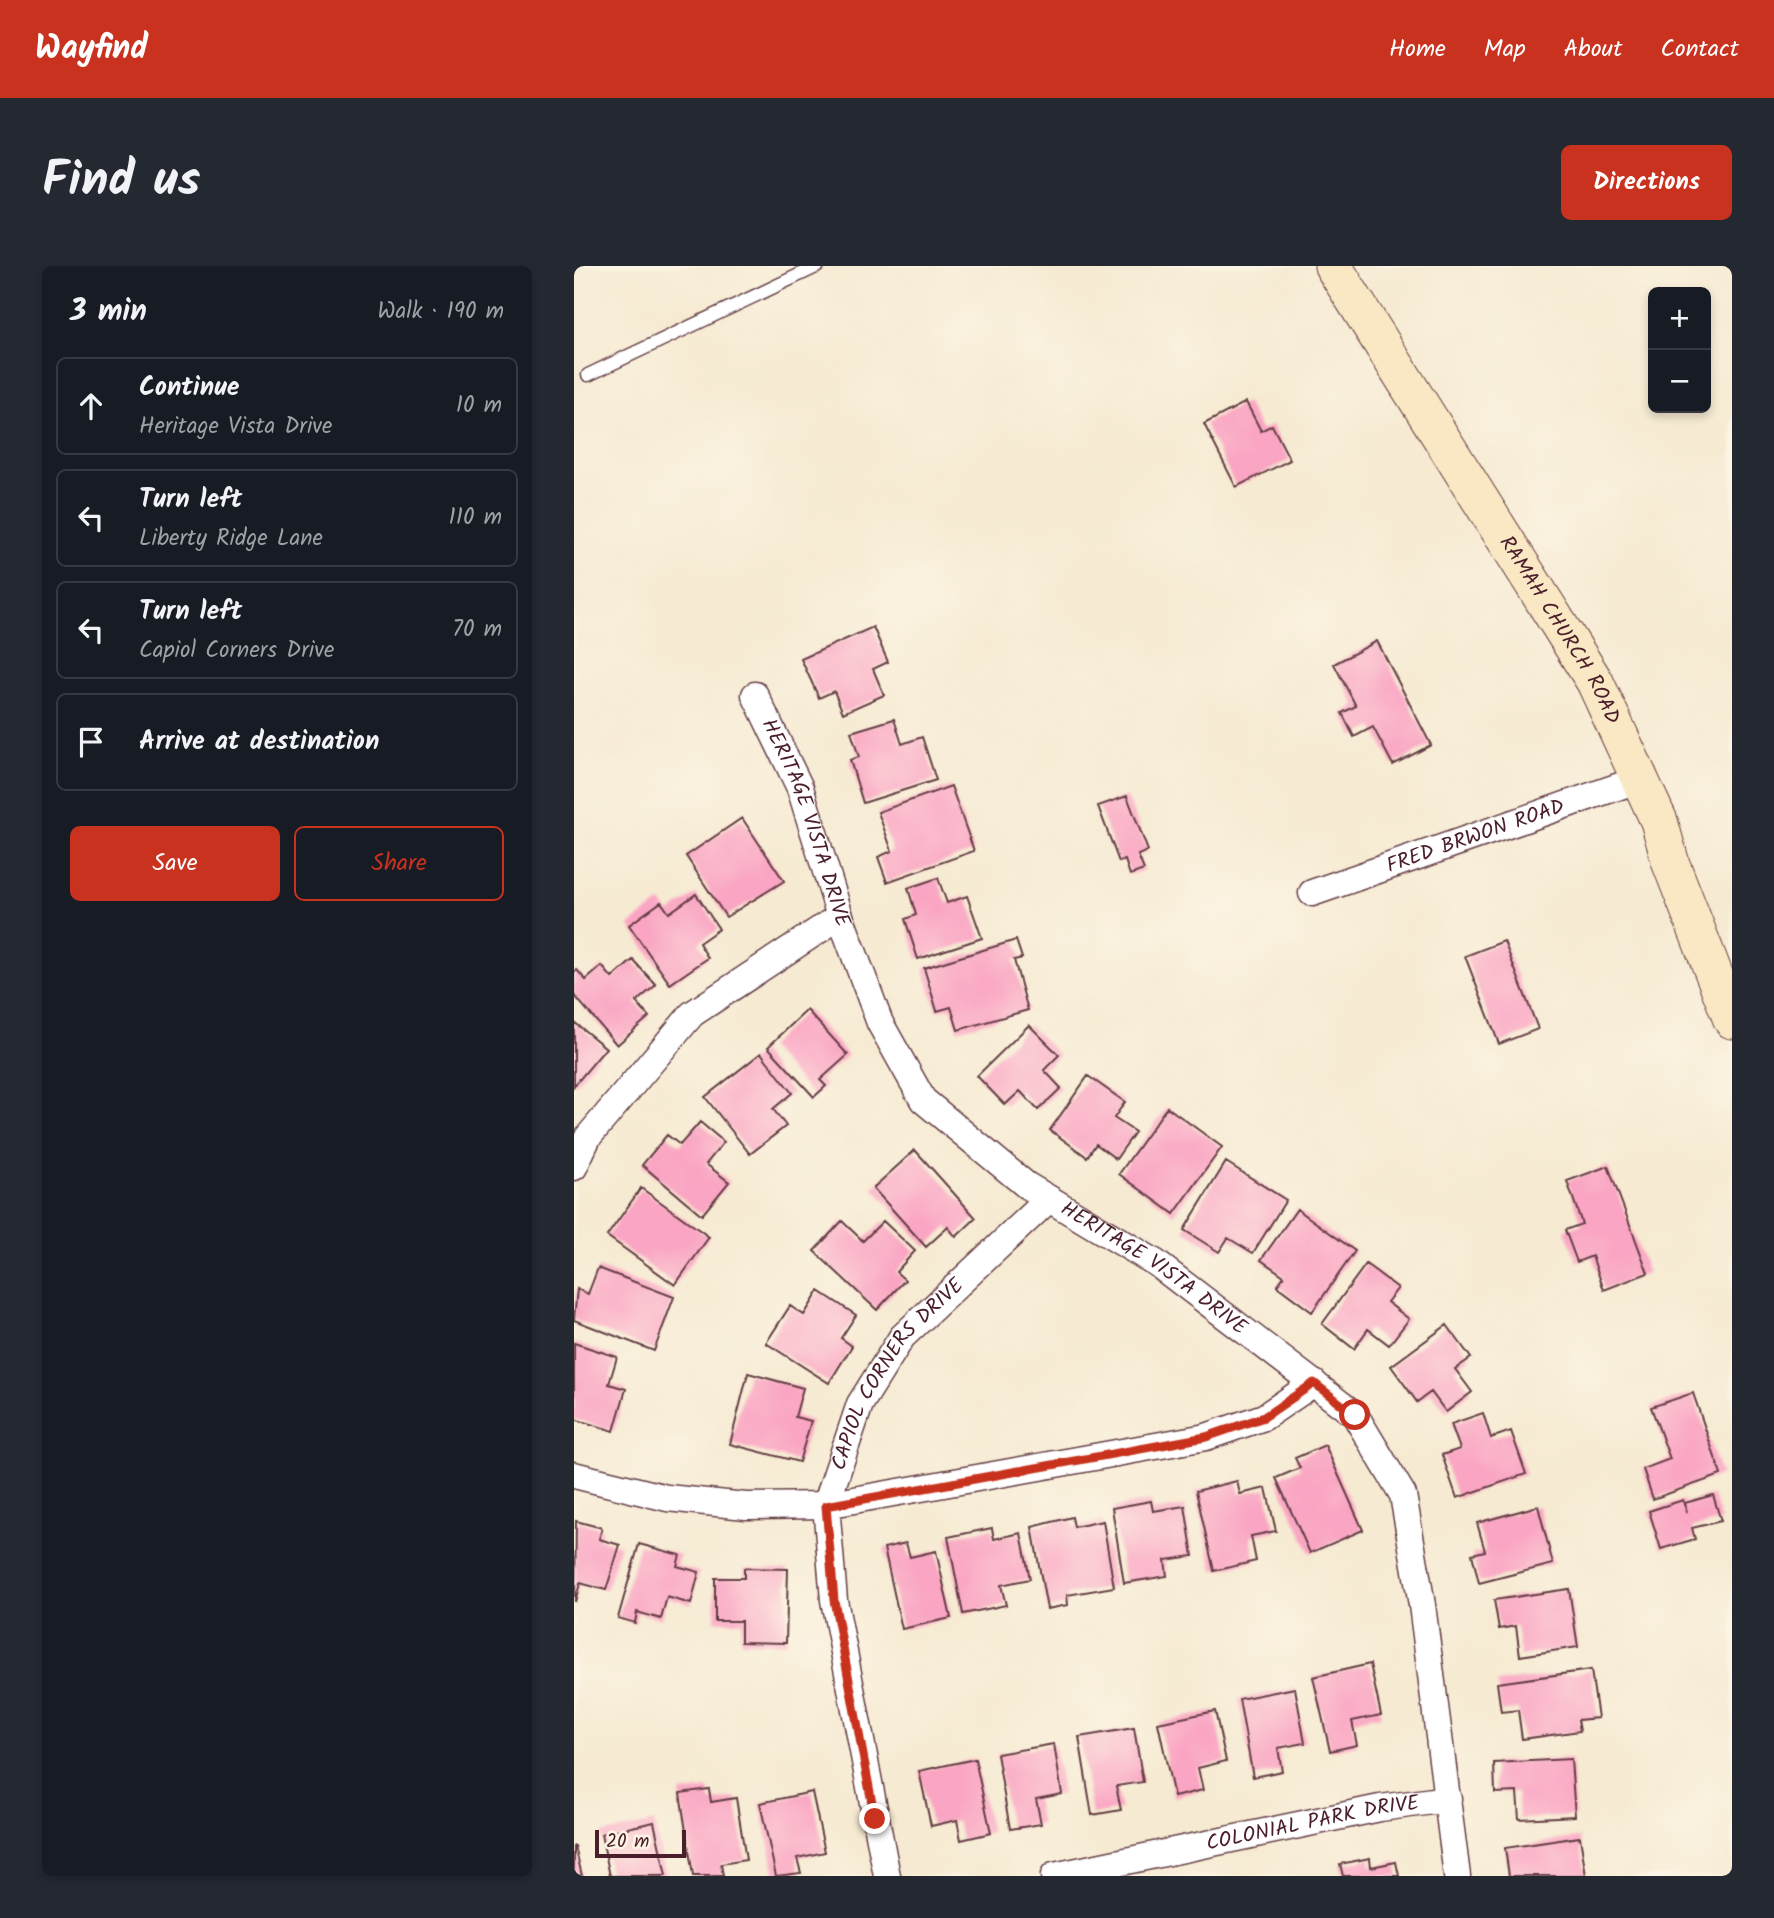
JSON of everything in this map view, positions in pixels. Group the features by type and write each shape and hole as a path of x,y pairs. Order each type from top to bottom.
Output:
{"main road":[{"name":"RAMAH CHURCH ROAD","path":"1333,266 1595,682 1659,821 1671,864 1732,1020"}],"street":[{"name":"HERITAGE VISTA DRIVE","path":"755,695 800,788 840,916 880,1023 923,1100 1026,1185 1156,1263 1355,1415 1403,1495 1422,1605 1457,1876"},
{"name":"FRED BRWON ROAD","path":"1312,893 1640,779"},
{"path":"574,1167 588,1137 692,1014 840,916"},
{"name":"CAPIOL CORNERS DRIVE","path":"887,1876 834,1600 826,1506 860,1404 902,1337 1049,1199"},
{"path":"574,1475 667,1498 746,1506 826,1506 1206,1437 1264,1417 1314,1383"},
{"name":"COLONIAL PARK DRIVE","path":"1054,1876 1380,1808 1448,1799"}],"lane":[{"path":"589,375 818,266"}],"building":[{"path":"1246,402 1261,431 1272,425 1290,460 1236,487 1204,424"},
{"path":"873,627 888,662 873,669 884,695 843,713 834,691 819,698 801,659"},
{"path":"1377,641 1431,745 1393,765 1373,727 1354,737 1342,713 1356,706 1334,664"},
{"path":"894,719 902,744 922,737 936,780 863,803 850,760 859,757 851,732"},
{"path":"951,786 974,851 887,882 878,857 892,851 878,812"},
{"path":"1127,796 1148,851 1138,855 1144,870 1130,875 1125,860 1119,862 1098,806"},
{"path":"742,818 784,881 726,917 686,856"},
{"path":"938,878 947,903 967,896 982,938 918,959 905,919 916,915 908,888"},
{"path":"696,894 719,929 699,943 708,958 670,984 629,925 661,902 669,913"},
{"path":"1016,940 1022,958 1014,960 1028,1010 958,1030 951,1007 937,1011 924,968"},
{"path":"1504,941 1538,1029 1499,1044 1465,956"},
{"path":"633,960 656,985 636,1002 649,1017 617,1045 574,995 574,972 577,970 586,980 602,966 612,978"},
{"path":"807,1010 848,1055 820,1080 826,1086 814,1097 768,1047"},
{"path":"574,1022 606,1048 574,1086"},
{"path":"1029,1025 1059,1055 1044,1070 1061,1088 1038,1110 1020,1091 1005,1105 977,1076"},
{"path":"761,1053 792,1093 773,1109 786,1126 750,1154 705,1097"},
{"path":"1088,1076 1125,1102 1114,1118 1135,1132 1116,1159 1096,1144 1087,1157 1050,1130"},
{"path":"1167,1107 1222,1147 1174,1214 1119,1174"},
{"path":"700,1122 724,1142 706,1164 729,1182 702,1215 642,1165 667,1135 680,1145"},
{"path":"915,1150 976,1218 956,1237 948,1227 926,1247 873,1188"},
{"path":"1226,1162 1286,1200 1253,1253 1228,1238 1219,1252 1184,1230"},
{"path":"1608,1166 1648,1273 1604,1290 1592,1256 1577,1262 1565,1230 1582,1224 1567,1181"},
{"path":"641,1188 709,1237 675,1285 607,1236"},
{"path":"1297,1209 1355,1251 1312,1312 1277,1286 1284,1276 1261,1260"},
{"path":"842,1221 863,1241 883,1221 915,1251 896,1272 905,1280 877,1310 814,1251"},
{"path":"1366,1264 1398,1288 1387,1302 1409,1319 1389,1345 1368,1329 1354,1349 1322,1324"},
{"path":"598,1268 674,1297 654,1351 574,1320 577,1289 588,1294"},
{"path":"819,1291 856,1315 841,1338 852,1346 829,1383 766,1343 790,1306 804,1315"},
{"path":"1447,1325 1471,1358 1455,1369 1472,1392 1446,1412 1431,1392 1417,1402 1391,1366"},
{"path":"574,1343 617,1357 609,1384 626,1389 614,1431 574,1419"},
{"path":"748,1373 803,1388 795,1417 811,1421 799,1462 730,1444"},
{"path":"1693,1393 1721,1475 1653,1499 1643,1469 1670,1459 1651,1407"},
{"path":"1483,1413 1491,1438 1511,1431 1526,1474 1457,1498 1442,1455 1460,1449 1451,1424"},
{"path":"1325,1445 1363,1530 1310,1553 1276,1478 1300,1468 1295,1458"},
{"path":"1237,1481 1240,1494 1266,1488 1276,1531 1251,1536 1256,1561 1214,1571 1196,1491"},
{"path":"1713,1495 1721,1521 1692,1528 1695,1539 1661,1549 1649,1511 1683,1500 1687,1513 1685,1503"},
{"path":"1151,1501 1153,1511 1185,1506 1193,1556 1165,1560 1167,1576 1124,1583 1112,1508"},
{"path":"1538,1506 1553,1564 1479,1583 1472,1554 1485,1551 1477,1523"},
{"path":"1072,1517 1074,1527 1103,1521 1114,1587 1067,1595 1068,1605 1047,1609 1032,1527"},
{"path":"576,1521 602,1528 599,1539 620,1545 606,1590 580,1583 575,1602"},
{"path":"992,1528 994,1539 1021,1533 1030,1579 1001,1585 1006,1605 963,1614 948,1537"},
{"path":"906,1543 910,1557 936,1551 951,1618 902,1629 884,1548"},
{"path":"639,1544 680,1555 677,1566 699,1572 691,1604 667,1597 661,1619 637,1612 635,1623 618,1618"},
{"path":"744,1568 788,1569 786,1643 741,1642 741,1621 715,1621 715,1578 744,1578"},
{"path":"1569,1589 1578,1647 1520,1656 1516,1626 1499,1629 1494,1600"},
{"path":"1370,1664 1381,1715 1352,1721 1357,1745 1330,1751 1313,1677"},
{"path":"1591,1670 1598,1718 1578,1720 1580,1731 1522,1739 1518,1710 1501,1712 1497,1683"},
{"path":"1295,1688 1305,1743 1278,1748 1282,1771 1253,1777 1239,1699"},
{"path":"1215,1711 1226,1761 1198,1768 1203,1790 1174,1797 1158,1723"},
{"path":"1134,1728 1143,1782 1116,1786 1121,1810 1092,1815 1079,1737"},
{"path":"1054,1744 1062,1794 1036,1799 1041,1824 1010,1829 997,1754"},
{"path":"975,1759 991,1833 961,1840 957,1820 931,1826 919,1771"},
{"path":"1571,1759 1575,1816 1519,1819 1517,1792 1495,1793 1494,1763"},
{"path":"709,1789 711,1802 736,1798 746,1860 721,1864 723,1876 693,1876 680,1793"},
{"path":"812,1792 825,1852 797,1858 801,1873 776,1876 760,1803"},
{"path":"654,1822 666,1876 610,1876 601,1834"},
{"path":"1580,1837 1586,1876 1509,1876 1505,1848"},
{"path":"575,1846 582,1876 574,1876"},
{"path":"1370,1858 1371,1867 1396,1862 1399,1876 1343,1876 1340,1864"}],"route":[{"path":"875,1819 834,1600 826,1506 1206,1437 1264,1417 1314,1383 1355,1415"}]}
